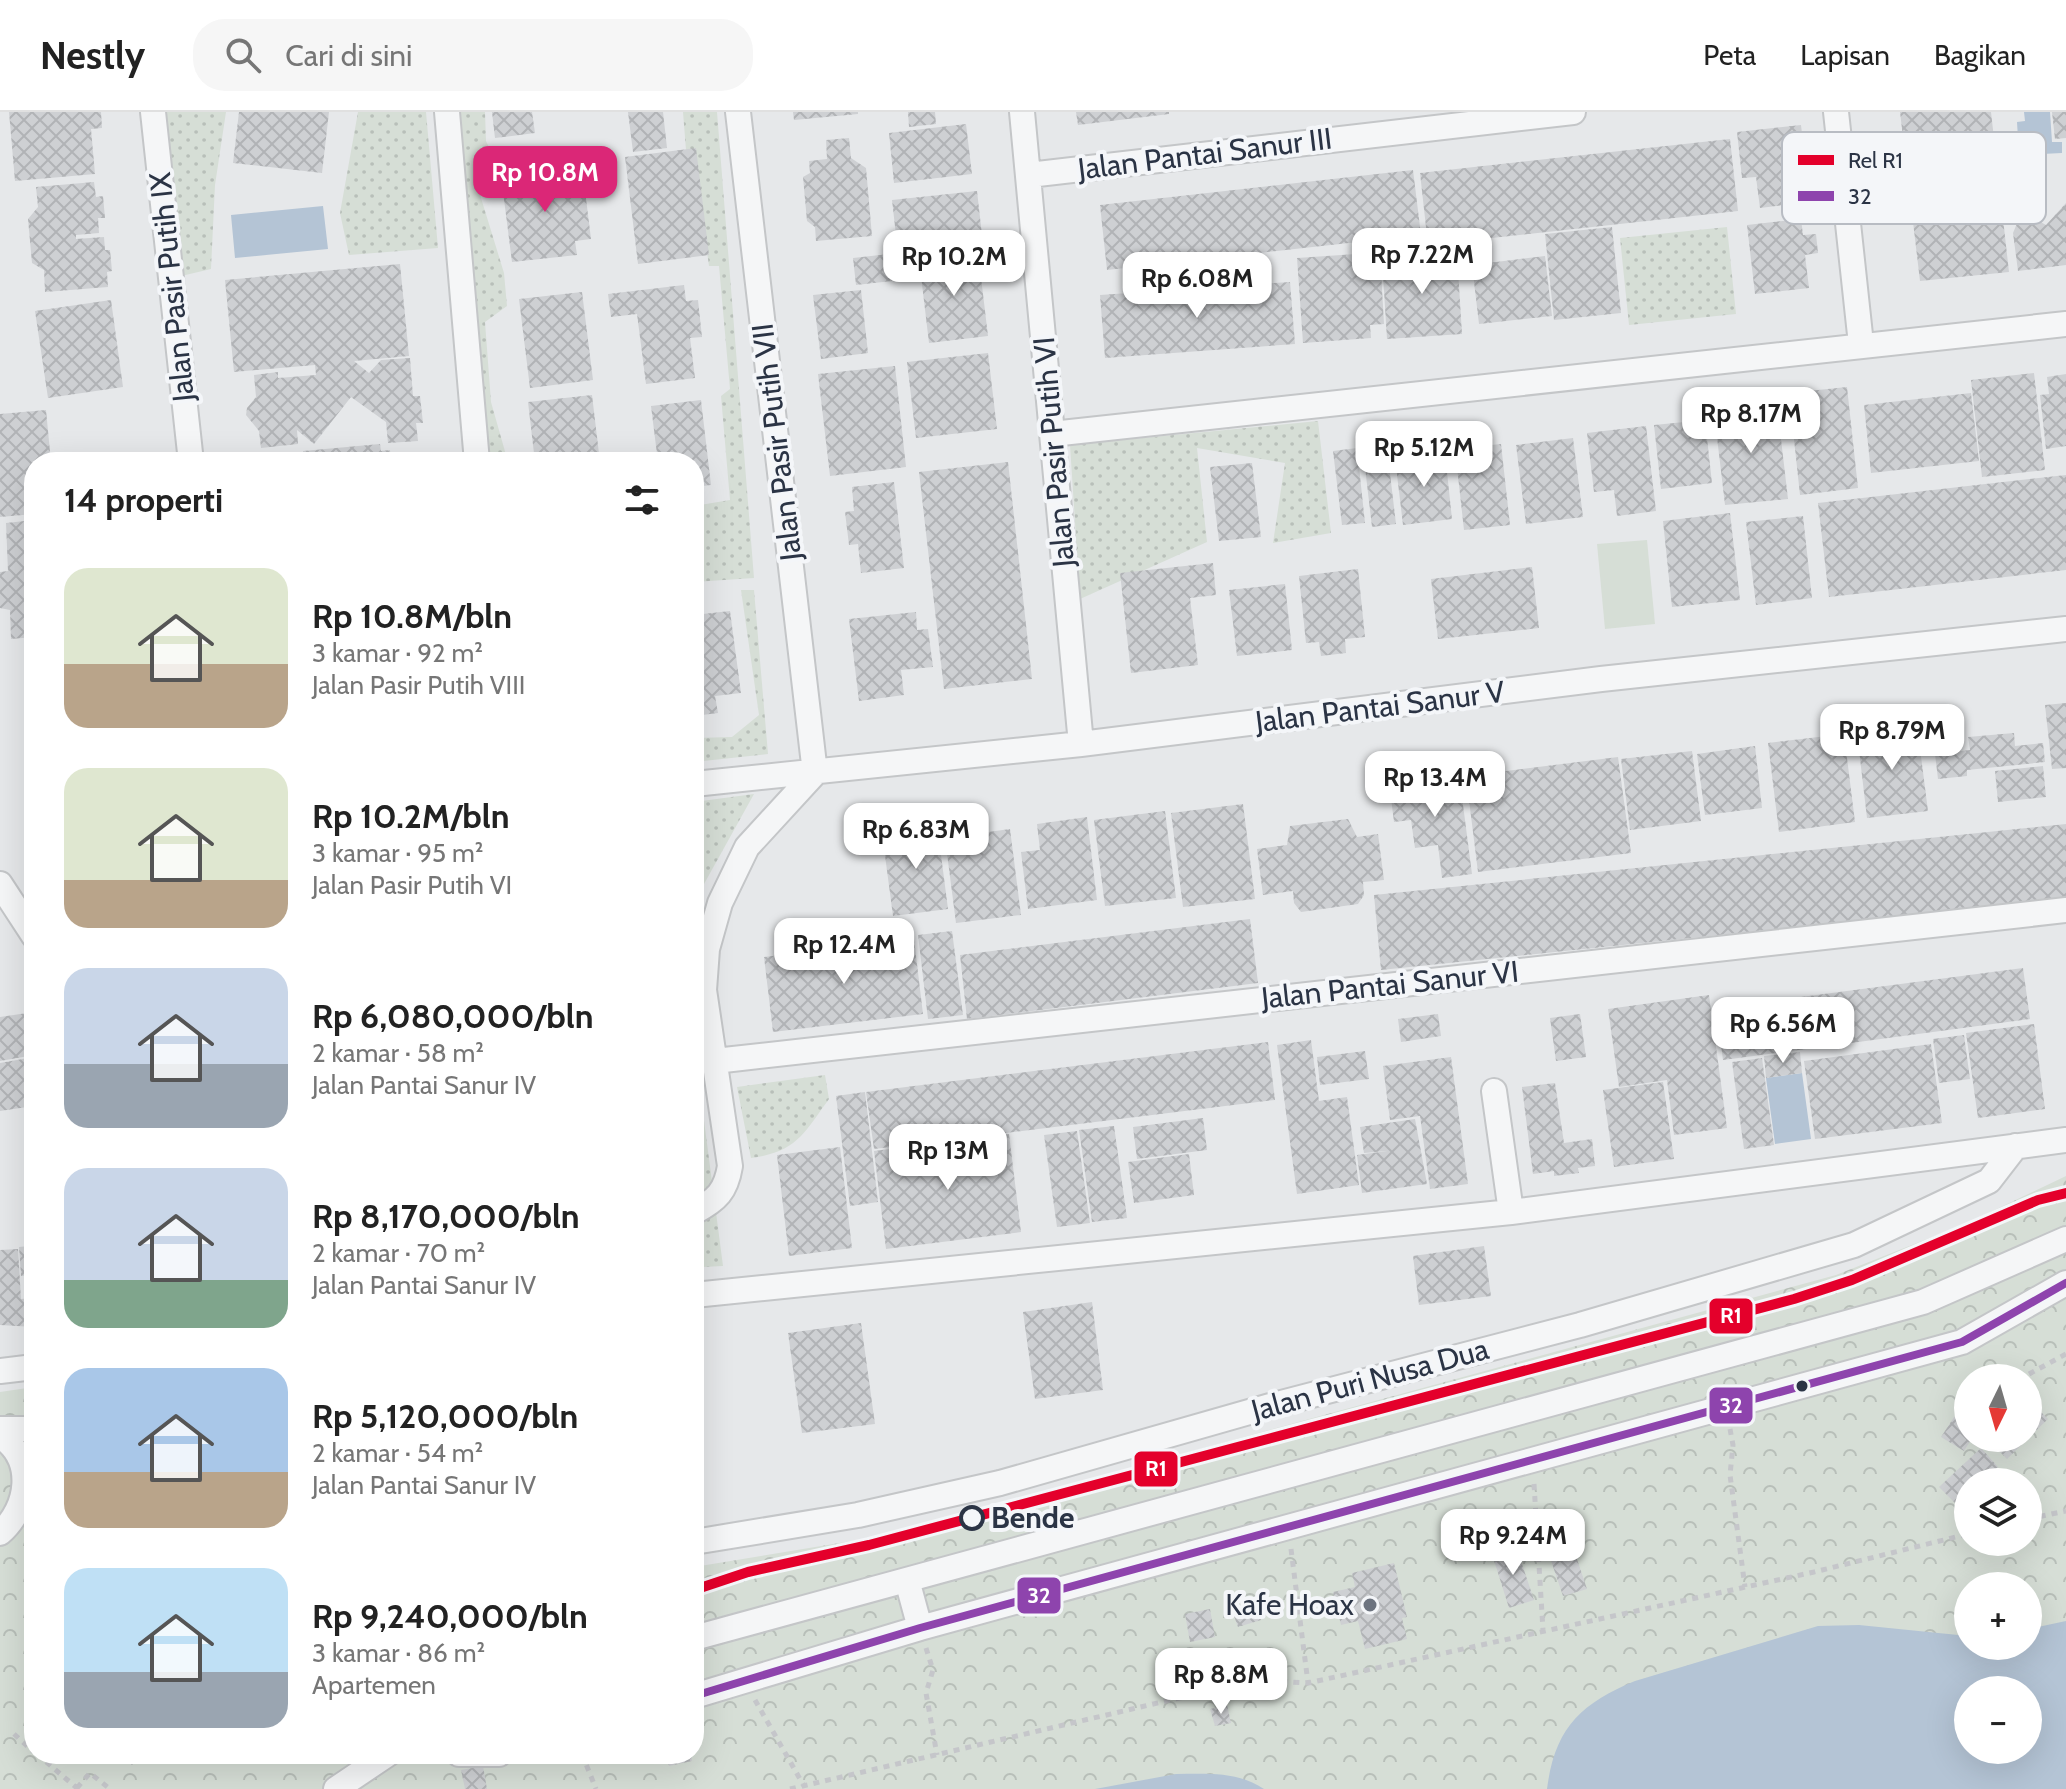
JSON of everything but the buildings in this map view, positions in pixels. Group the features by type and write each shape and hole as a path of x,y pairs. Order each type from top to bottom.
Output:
{"street":[{"name":"Jalan Pasir Putih IX","path":"153,112 190,452"},
{"path":"447,112 476,452"},
{"name":"Jalan Pasir Putih VII","path":"738,112 815,773"},
{"name":"Jalan Pasir Putih VI","path":"1022,112 1081,744"},
{"name":"Jalan Pantai Sanur III","path":"1029,175 1573,112"},
{"path":"1836,112 1838,132"},
{"path":"1848,224 1861,344"},
{"path":"1052,434 2066,324"},
{"name":"Jalan Pantai Sanur V","path":"704,783 1081,744 1601,679 2066,629"},
{"path":"704,1205 726,1187 730,1166 704,990 707,949 720,903 747,847 815,773"},
{"path":"0,884 24,921"},
{"name":"Jalan Pantai Sanur VI","path":"715,1061 2066,910"},
{"path":"1494,1091 1511,1212"},
{"path":"704,1294 1511,1212 2066,1140"},
{"name":"Jalan Puri Nusa Dua","path":"704,1540 858,1515 1000,1483 1270,1406 1580,1325 1839,1249 1989,1181 2016,1146"},
{"path":"704,1635 1923,1302 2066,1239"},
{"path":"704,1693 920,1628 1962,1342 2058,1288 2035,1253"},
{"path":"0,1371 24,1368"},
{"path":"0,1429 24,1429"},
{"path":"0,1436 20,1461 24,1478"},
{"path":"0,1533 12,1523 24,1505"},
{"path":"907,1580 920,1628"},
{"path":"336,1789 373,1764"}],"path":[{"path":"2042,1367 2066,1354"},
{"path":"1726,1407 1733,1445 1730,1475 1745,1587"},
{"path":"1532,1460 1543,1630"},
{"path":"2042,1516 2066,1511"},
{"path":"1288,1528 1308,1683"},
{"path":"790,1789 1256,1680 1308,1683 1745,1587 1954,1537"},
{"path":"920,1628 933,1670 926,1693 937,1755"},
{"path":"745,1681 804,1786"},
{"path":"14,1734 24,1743"},
{"path":"48,1764 77,1788 90,1773 110,1789"},
{"path":"586,1764 596,1789"}],"green space":[{"path":"152,112 226,112 215,185 211,269 177,277"},
{"path":"358,112 426,112 438,248 349,255 340,213"},
{"path":"455,112 485,112 486,141 495,160 474,175 504,273 507,306 485,322 491,402 505,452 487,452"},
{"path":"683,112 717,112 754,578 704,581 704,504 730,500 721,396 730,389 719,266 709,266 695,168 686,150"},
{"path":"1727,227 1736,314 1629,325 1620,238"},
{"path":"1318,421 1331,533 1273,543 1285,463 1197,448 1207,542 1080,599 1070,445"},
{"path":"1647,540 1655,624 1605,629 1597,544"},
{"path":"741,590 754,590 768,754 704,761 704,738 732,737 759,715"},
{"path":"754,794 704,884 704,801"},
{"path":"825,1075 829,1099 798,1139 779,1151 751,1158 737,1087"},
{"path":"704,1121 723,1266 704,1267"},
{"path":"2066,1176 2066,1789 0,1789 0,1392 24,1388 24,1764 704,1764 704,1565 882,1536 1836,1275 1965,1224"}],"water":[{"path":"2024,112 2050,112 2052,142 2062,142 2062,153 2046,154 2046,132 2018,132 2017,122 2025,121"},
{"path":"323,206 328,249 235,258 231,215"},
{"path":"1802,1073 1811,1139 1775,1144 1766,1078"},
{"path":"2066,1621 2066,1789 1547,1789 1556,1750 1573,1721 1585,1709 1616,1690 1635,1681 1818,1626 1859,1625 1954,1635 1954,1660 2042,1660 2042,1626"},
{"path":"1176,1774 1233,1776 1264,1789 1095,1789"}],"rail line":[{"name":"R1","path":"704,1587 748,1572 869,1545 1794,1299 1852,1280 2038,1200 2066,1193"}],"transit line":[{"name":"32","path":"704,1693 920,1628 1962,1342 2066,1283"}],"place":[{"name":"Bende","path":"972,1518"},
{"name":"Kafe Hoax","path":"1370,1605"}]}
